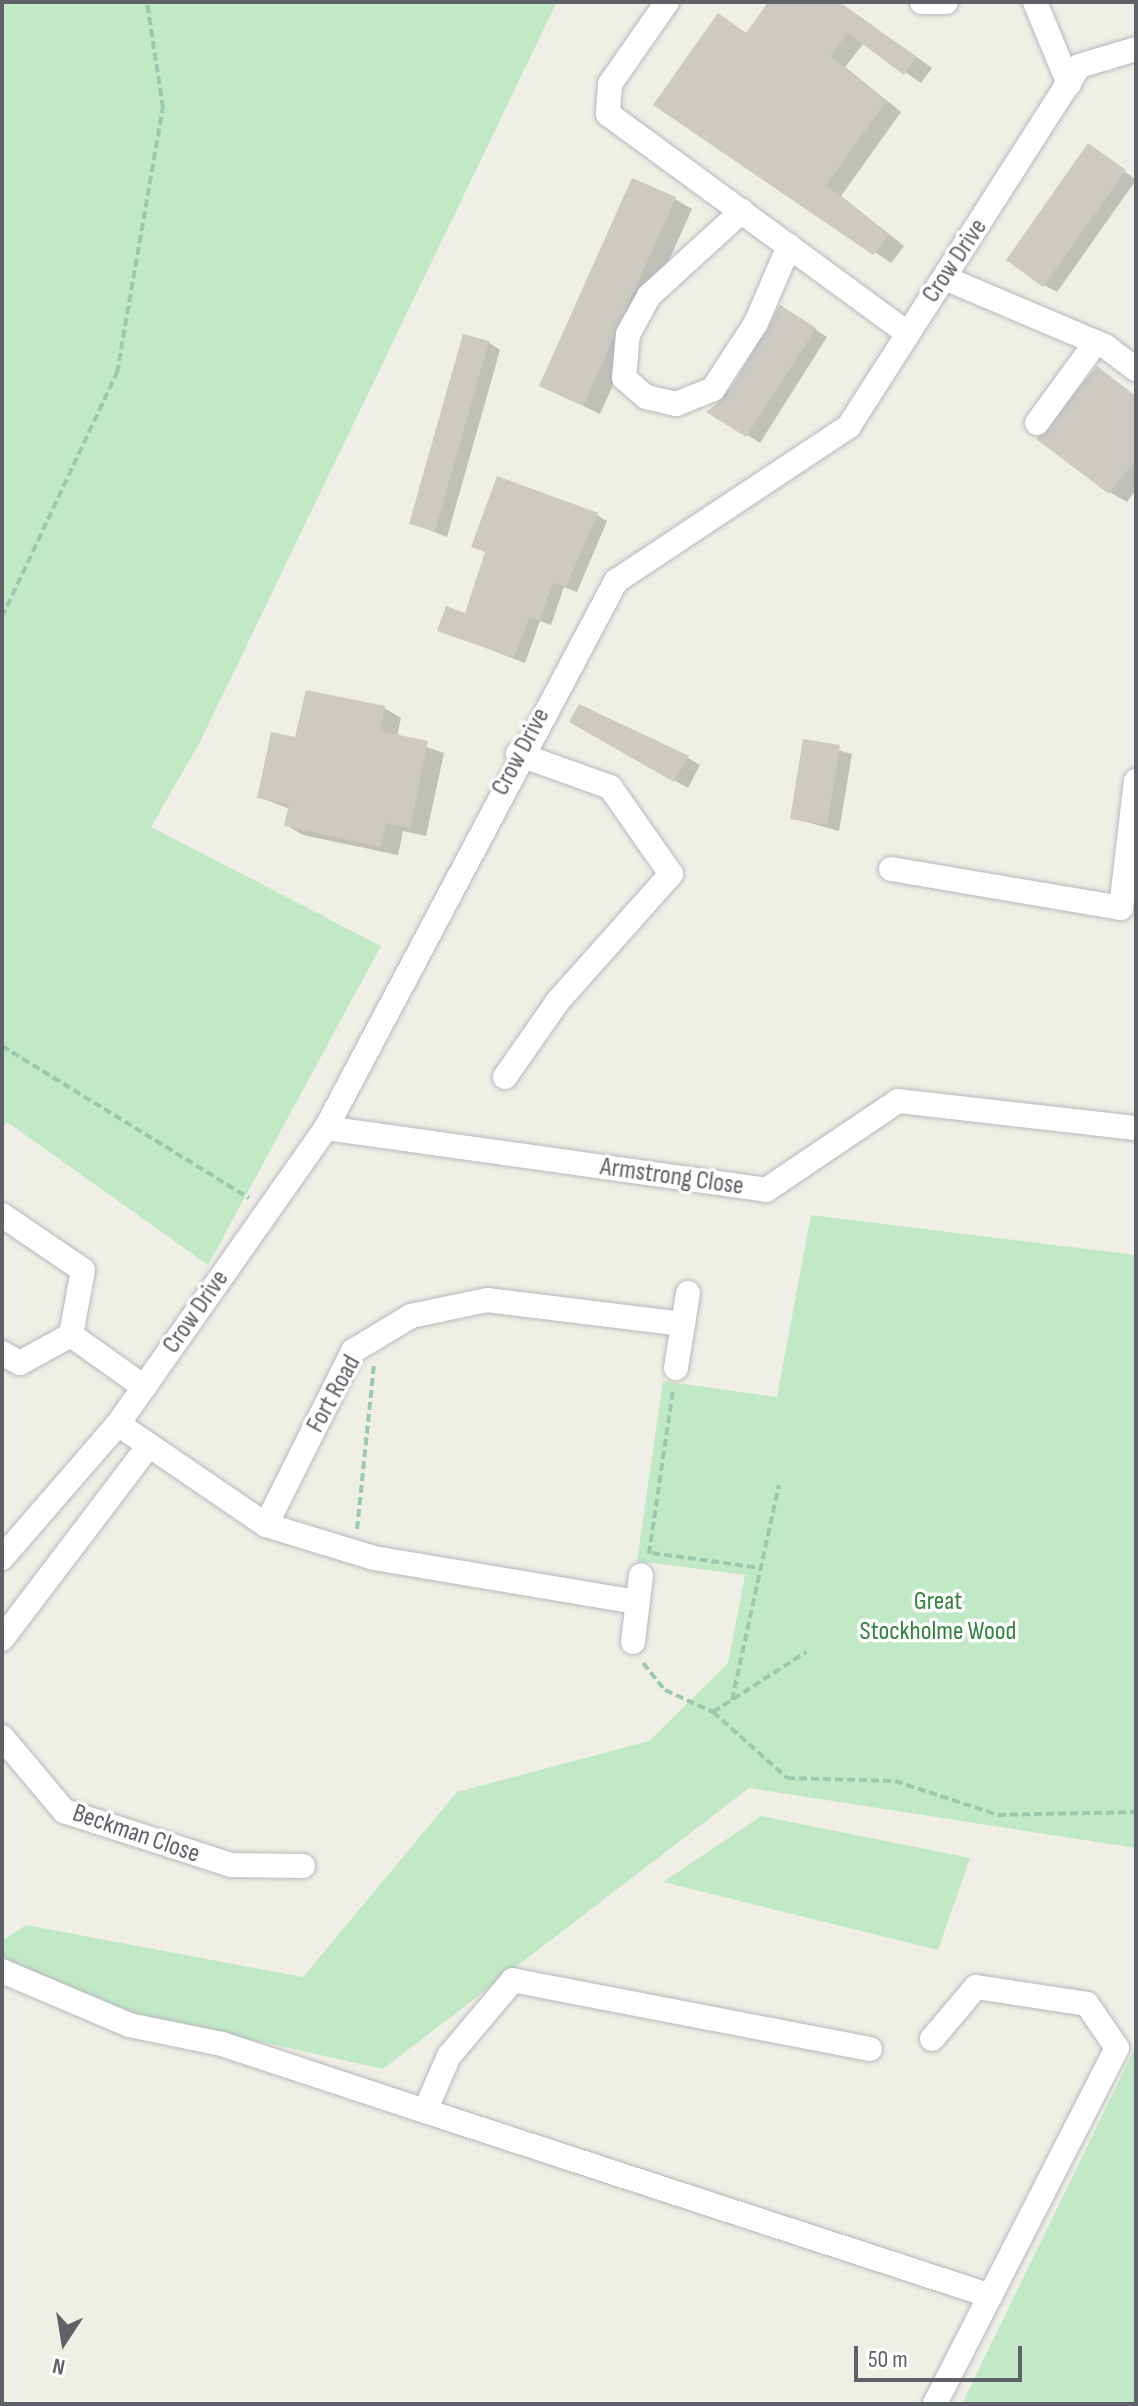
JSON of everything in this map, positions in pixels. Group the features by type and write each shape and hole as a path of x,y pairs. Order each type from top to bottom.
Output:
{"street":[{"path":"667,2 610,84 608,114 905,331"},
{"path":"922,2 946,2"},
{"path":"1035,2 1069,84"},
{"name":"Crow Drive","path":"2,1558 118,1424 326,1128 518,754 616,581 849,426 905,331 947,279 1079,66 1134,58"},
{"path":"742,211 649,296 628,334 624,378 646,397 676,404 713,389 756,323 789,246"},
{"path":"947,279 1096,342 1136,369"},
{"path":"1037,423 1096,342"},
{"path":"505,1077 558,1001 671,874 610,787 518,754"},
{"path":"891,869 1128,909 1136,781"},
{"name":"Armstrong Close","path":"326,1128 766,1190 898,1101 1136,1128"},
{"path":"2,1215 83,1270 71,1335"},
{"path":"676,1368 688,1293"},
{"name":"Fort Road","path":"266,1525 353,1351 411,1316 487,1300 683,1324"},
{"path":"71,1335 144,1387"},
{"path":"2,1353 20,1363 71,1335"},
{"path":"118,1424 266,1525 354,1552 637,1602"},
{"path":"2,1639 149,1445"},
{"path":"633,1642 645,1564"},
{"name":"Beckman Close","path":"2,1737 64,1811 231,1865 303,1866"},
{"path":"2,1971 129,2025 222,2044 991,2296"},
{"path":"425,2111 449,2056 513,1980 870,2049"},
{"path":"932,2039 976,1987 1087,2004 1117,2048 935,2404"}],"path":[{"path":"2,617 117,373 163,108 147,2"},
{"path":"2,1046 268,1211"},
{"path":"354,1552 377,1378 369,1341"},
{"path":"676,1368 645,1564 761,1568"},
{"path":"732,1700 779,1485"},
{"path":"633,1642 665,1690 713,1712 787,1778 895,1781 998,1815 1136,1812"},
{"path":"713,1712 806,1652"}],"green space":[{"path":"2,2 557,2 200,742 151,827 381,946 208,1265 7,1122 2,1130"},
{"name":"Great Stockholme Wood","path":"811,1215 1136,1255 1136,1848 749,1788 383,2069 2,1984 2,1941 26,1925 303,1977 457,1792 649,1741 728,1663 745,1575 637,1561 663,1381 777,1397"},
{"path":"761,1816 970,1858 938,1950 663,1882"},
{"path":"1136,2046 1136,2404 962,2404"}],"building":[{"path":"768,2 839,2 917,57 904,75 848,33 830,56 886,101 826,185 889,235 873,255 653,105 718,13 746,33"},
{"path":"1088,143 1126,170 1043,287 1006,260"},
{"path":"632,178 676,197 583,406 539,386"},
{"path":"780,305 816,328 746,437 706,412 726,397"},
{"path":"463,334 489,341 435,531 409,524"},
{"path":"1097,366 1136,396 1136,459 1109,494 1036,439"},
{"path":"497,476 598,513 566,587 553,583 540,621 529,617 514,658 437,631 446,606 465,613 485,552 471,547"},
{"path":"306,690 385,706 380,731 428,741 410,828 386,823 381,847 284,826 289,804 257,798 271,732 295,737"},
{"path":"579,704 689,756 674,782 569,722"},
{"path":"803,739 840,745 827,825 790,819"}]}
